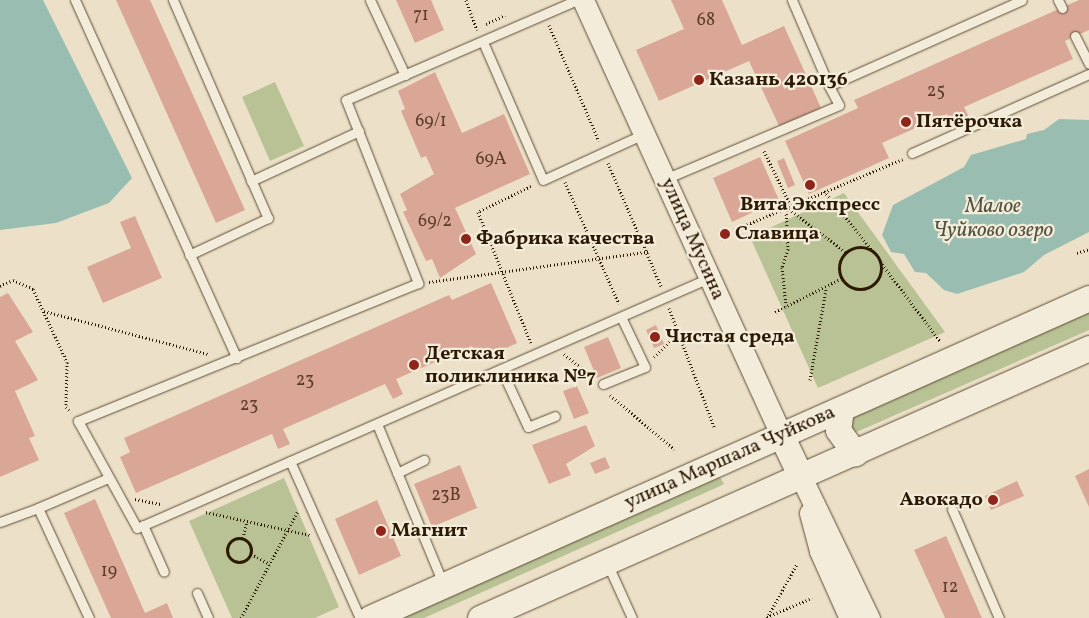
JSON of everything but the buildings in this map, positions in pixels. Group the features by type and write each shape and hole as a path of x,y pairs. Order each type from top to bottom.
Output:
{"main road":[{"name":"улица Маршала Чуйкова","path":"370,618 1089,298"},
{"path":"480,618 1089,348"},
{"path":"841,409 838,430 855,453"},
{"name":"улица Мусина","path":"782,435 801,477"}],"street":[{"name":"улица Мусина","path":"583,0 782,435"},
{"name":"улица Мусина","path":"801,477 820,551 850,618"},
{"name":"улица Мусина","path":"801,477 869,618"}],"lane":[{"path":"75,0 189,255 233,359"},
{"path":"173,0 268,218 189,255"},
{"path":"370,0 405,75"},
{"path":"577,0 546,16 346,100 418,283 78,421 132,524 137,528 710,278"},
{"path":"664,179 839,105 792,0"},
{"path":"829,86 1022,0"},
{"path":"1075,36 1089,64"},
{"path":"483,42 543,180 644,134"},
{"path":"912,153 1089,74"},
{"path":"252,181 359,132"},
{"path":"602,384 645,366 621,317"},
{"path":"502,369 528,427 556,416"},
{"path":"377,424 444,585"},
{"path":"397,473 424,460"},
{"path":"290,462 360,618"},
{"path":"0,522 108,478"},
{"path":"38,508 89,618"},
{"path":"952,509 999,618"},
{"path":"143,525 164,572"},
{"path":"606,562 632,618"},
{"path":"197,593 208,618"}],"path":[{"path":"466,0 483,42"},
{"path":"546,16 649,251 715,429"},
{"path":"758,139 790,204"},
{"path":"734,230 790,204 894,166 912,153"},
{"path":"560,172 599,258 621,317"},
{"path":"536,354 478,212 543,180"},
{"path":"824,191 875,253 940,341"},
{"path":"786,207 846,253"},
{"path":"786,207 788,249 782,267 786,306"},
{"path":"875,253 861,248 846,253 840,265 842,278 853,288 867,288 878,280 880,262"},
{"path":"1077,253 1089,249"},
{"path":"418,283 649,251"},
{"path":"775,312 826,289 842,278"},
{"path":"0,286 13,280 33,289 67,362 66,406 78,421"},
{"path":"810,380 826,289"},
{"path":"44,311 233,359"},
{"path":"645,366 679,333"},
{"path":"241,618 306,495"},
{"path":"117,496 325,538"},
{"path":"243,538 247,521"},
{"path":"243,538 250,544 251,554"},
{"path":"243,538 228,544 228,556 243,562 251,554"},
{"path":"251,554 270,564"},
{"path":"767,618 797,564"},
{"path":"767,618 812,598"}],"green space":[{"path":"275,82 304,146 270,161 242,97"},
{"path":"844,193 945,332 818,388 750,237"},
{"path":"1089,311 1089,330 852,434 850,418"},
{"path":"720,477 724,484 718,487 424,618 400,618"},
{"path":"284,478 339,607 315,618 232,618 189,521"}],"water":[{"path":"0,0 43,0 132,178 109,203 56,223 0,230"},
{"name":"Малое Чуйково озеро","path":"1059,119 1089,120 1089,232 1044,255 1024,272 957,294 944,290 926,273 915,272 904,254 891,252 882,235 893,205 964,167 971,155 1026,139 1027,134 1044,130"}],"place":[{"name":"Казань 420136","path":"699,80"},
{"name":"Пятёрочка","path":"906,122"},
{"name":"Вита Экспресс","path":"810,185"},
{"name":"Славица","path":"725,234"},
{"name":"Фабрика качества","path":"466,239"},
{"name":"Чистая среда","path":"655,337"},
{"name":"Детская поликлиника №7","path":"414,365"},
{"name":"Авокадо","path":"993,500"},
{"name":"Магнит","path":"381,531"}]}
